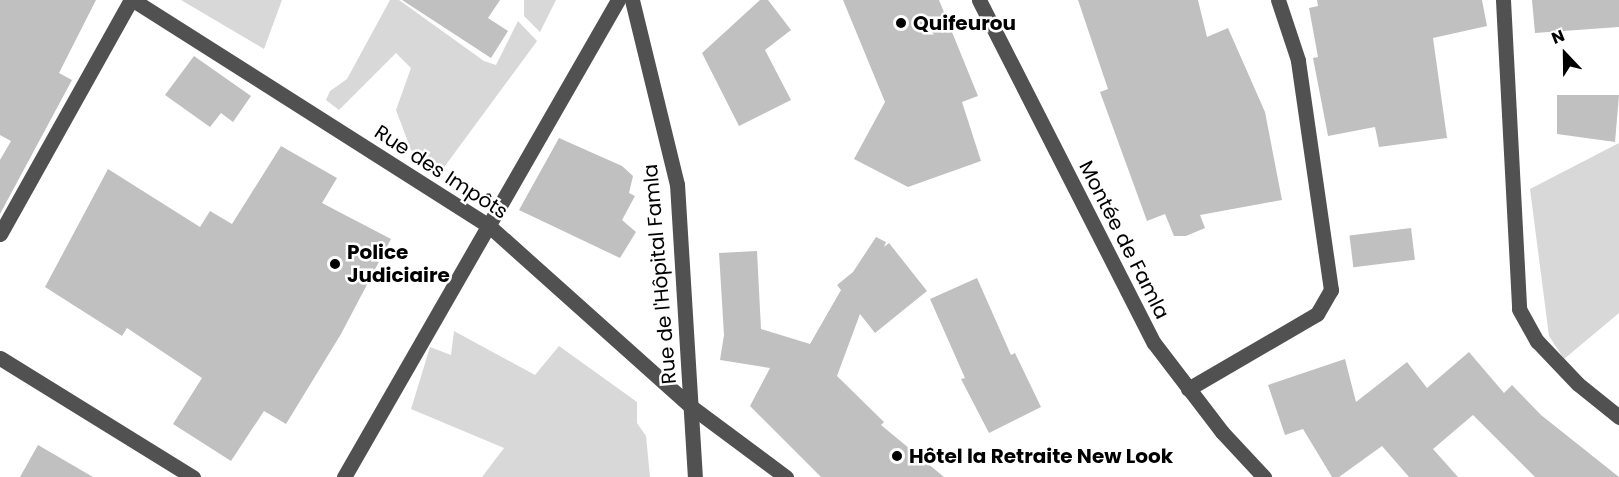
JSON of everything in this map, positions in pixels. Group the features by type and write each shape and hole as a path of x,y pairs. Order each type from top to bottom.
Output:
{"street":[{"name":"Rue des Impôts","path":"132,0 488,225 693,408 786,477"},
{"path":"0,234 132,0"},
{"path":"344,477 618,0"},
{"name":"Rue de l'Hôpital Famla","path":"632,0 677,184 693,408 695,477"},
{"name":"Montée de Famla","path":"979,0 1125,292 1154,343 1188,389 1264,477"},
{"path":"1188,389 1317,314 1331,290 1298,60 1278,0"},
{"path":"1503,0 1518,309 1537,341 1578,384 1619,417"},
{"path":"0,358 193,477"}],"shaded area":[{"path":"181,0 282,0 264,49"},
{"path":"390,0 399,0 484,61 496,65 518,21 537,41 442,170 411,150 396,110 411,68 396,53 339,110 326,100 330,91 347,79"},
{"path":"524,0 556,0 540,32 524,16"},
{"path":"1619,143 1619,313 1564,359 1549,336 1530,189"},
{"path":"454,331 535,375 559,346 637,402 637,423 646,436 650,477 482,477 504,448 411,409 430,347 451,355"}],"building":[{"path":"0,0 96,0 59,73 72,80 0,214 0,160 11,141 0,135"},
{"path":"402,0 500,0 488,18 508,31 491,58"},
{"path":"760,0 768,0 791,30 765,50 791,100 739,126 702,53"},
{"path":"843,0 939,0 978,96 962,102 981,161 908,187 854,159 885,102"},
{"path":"1078,0 1198,0 1207,37 1228,28 1265,112 1282,200 1200,215 1205,228 1186,236 1174,236 1165,214 1147,221 1100,92 1108,89"},
{"path":"1317,0 1482,0 1487,26 1433,38 1447,138 1379,147 1375,127 1328,136 1313,58 1318,57 1309,8 1318,6"},
{"path":"1532,0 1619,0 1619,27 1535,33"},
{"path":"194,56 251,96 233,122 221,113 210,127 165,95"},
{"path":"1557,95 1619,95 1615,142 1557,134"},
{"path":"559,138 622,166 633,176 629,193 635,196 622,220 636,232 620,258 519,210"},
{"path":"281,146 337,178 322,203 391,239 341,334 286,424 264,411 231,461 173,424 202,378 127,328 122,336 45,287 108,169 200,227 210,211 232,224"},
{"path":"1411,228 1415,260 1353,267 1349,236"},
{"path":"876,237 886,242 884,247 889,243 927,291 875,333 860,314 837,376 884,422 881,425 944,477 821,477 750,406 770,368 720,360 724,335 719,253 757,251 761,329 810,344 841,290 837,285 853,272"},
{"path":"977,278 1011,355 1015,353 1041,407 989,433 961,379 965,378 930,299"},
{"path":"1469,352 1504,393 1512,385 1541,415 1619,477 1535,477 1473,415 1433,449 1458,477 1409,477 1382,446 1339,477 1332,477 1303,429 1285,435 1268,385 1345,359 1356,402 1407,362 1427,388"},
{"path":"38,445 93,477 20,477"}],"place":[{"name":"Quifeurou","path":"901,23"},
{"name":"Police Judiciaire","path":"335,264"},
{"name":"Hôtel la Retraite New Look","path":"897,456"}]}
